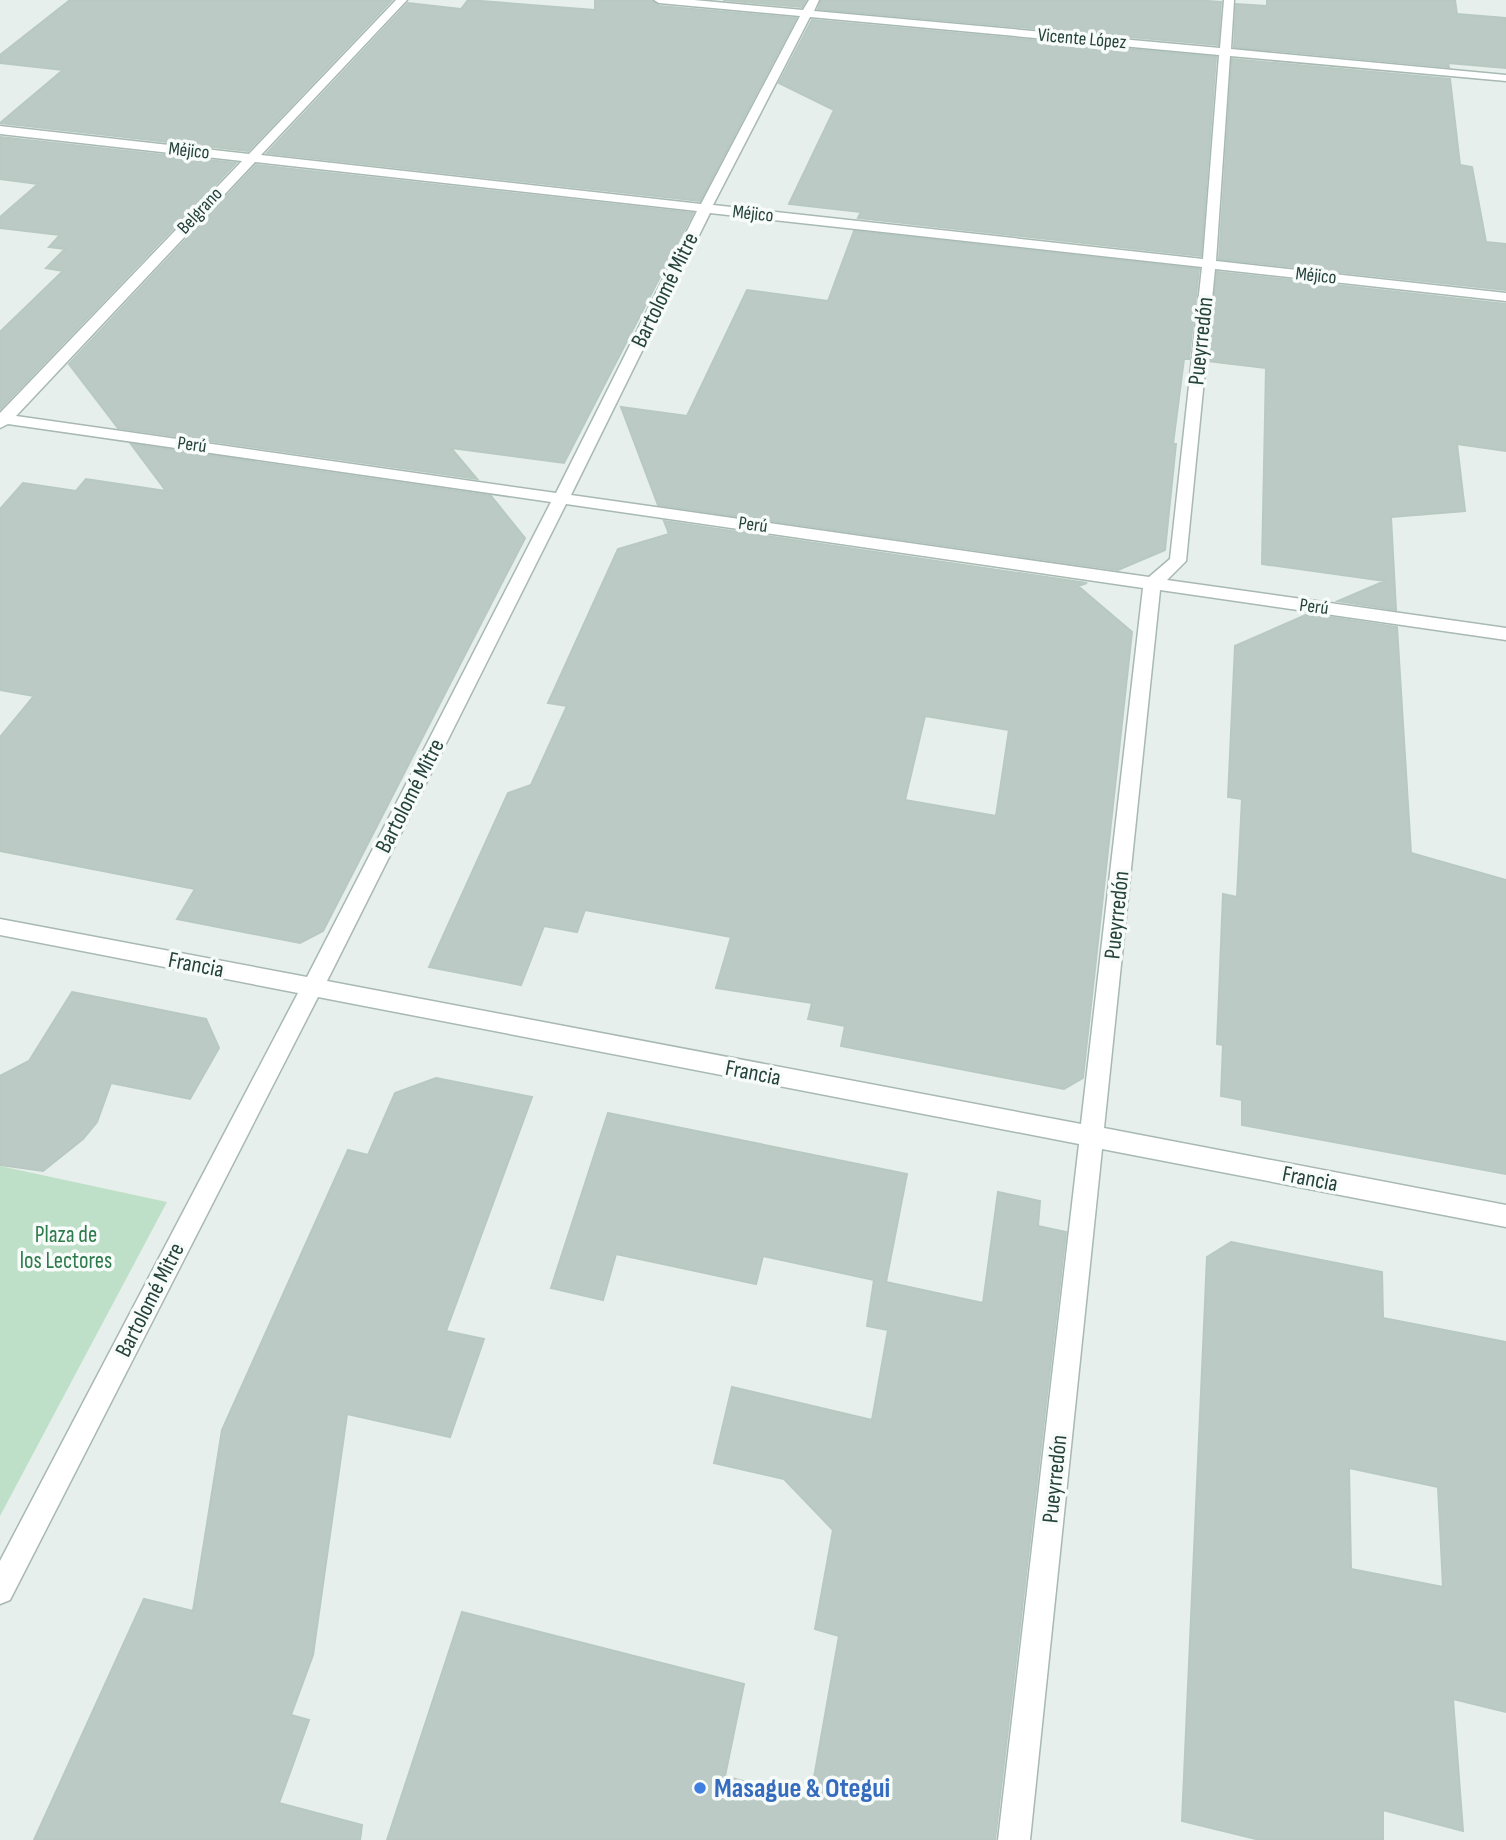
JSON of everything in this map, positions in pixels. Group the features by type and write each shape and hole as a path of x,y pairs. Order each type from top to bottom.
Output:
{"street":[{"name":"Belgrano","path":"1,420 402,0"},
{"name":"Vicente López","path":"659,0 810,7 1225,53 1506,78"},
{"name":"Pueyrredón","path":"1014,1840 1152,584 1178,561 1209,265 1228,0"},
{"name":"Bartolomé Mitre","path":"0,1590 312,988 705,209 810,7"},
{"name":"Méjico","path":"0,130 1506,297"},
{"name":"Perú","path":"1,420 562,497 1506,634"},
{"name":"Francia","path":"0,927 1506,1216"}],"green space":[{"name":"Plaza de los Lectores","path":"0,1166 167,1202 0,1516"}],"building":[{"path":"70,0 391,1 248,151 0,123 63,70 0,63 0,55"},
{"path":"468,0 595,10 595,0 652,0 659,6 796,18 700,201 267,153 408,3 461,9"},
{"path":"723,0 806,0 802,7"},
{"path":"821,0 1221,2 1218,45 818,9"},
{"path":"1267,0 1455,0 1457,14 1506,18 1506,68 1448,63 1449,67 1234,47 1236,4 1267,6"},
{"path":"812,20 1216,57 1201,256 858,218 861,212 789,204 834,110 779,83"},
{"path":"1232,59 1450,79 1460,165 1472,167 1486,242 1506,244 1506,290 1219,259"},
{"path":"0,137 236,163 0,409 0,332 63,271 46,268 65,249 49,247 60,235 0,228 0,217 38,184 0,179"},
{"path":"256,165 693,213 564,463 451,448 477,479 118,428 69,364"},
{"path":"854,231 1199,269 1189,359 1184,359 1173,444 1176,444 1165,550 1118,570 658,505 621,407 687,416 747,290 828,301"},
{"path":"1217,272 1506,304 1506,451 1457,444 1465,511 1391,517 1396,610 1338,601 1385,581 1262,564 1266,368 1208,361"},
{"path":"131,444 491,496 525,538 323,931 300,943 177,919 195,889 0,851 0,737 34,696 0,690 0,509 23,483 76,491 86,479 166,491"},
{"path":"664,521 1087,583 1078,586 1132,632 1083,1078 1064,1089 841,1046 845,1026 808,1019 812,1003 716,988 731,937 585,910 577,932 544,926 521,985 429,967 508,793 531,785 567,706 548,703 618,549 669,534","holes":["925,716 1009,730 996,816 905,800"]},
{"path":"1308,614 1397,627 1411,853 1506,880 1506,1174 1242,1125 1242,1100 1221,1096 1223,1045 1217,1044 1223,894 1237,897 1242,799 1228,797 1235,646"},
{"path":"72,992 206,1019 219,1048 190,1099 111,1083 97,1122 83,1139 43,1171 0,1165 0,1076 29,1061"},
{"path":"436,1078 532,1097 446,1331 484,1339 450,1437 347,1414 313,1655 291,1715 309,1720 279,1803 362,1825 360,1840 34,1840 144,1599 193,1611 222,1430 348,1150 368,1155 395,1093"},
{"path":"608,1113 907,1174 886,1282 983,1303 998,1192 1040,1201 1038,1226 1066,1232 995,1840 387,1840 462,1612 744,1684 725,1776 810,1800 839,1636 815,1629 833,1530 784,1479 714,1463 732,1387 872,1420 888,1330 867,1326 874,1280 763,1256 756,1284 616,1254 603,1300 551,1288"},
{"path":"1231,1242 1382,1272 1383,1318 1506,1342 1506,1712 1453,1699 1463,1831 1383,1810 1383,1840 1260,1840 1182,1821 1207,1257","holes":["1349,1468 1438,1487 1443,1587 1351,1569"]}],"place":[{"name":"Masague & Otegui","path":"700,1788"}]}
